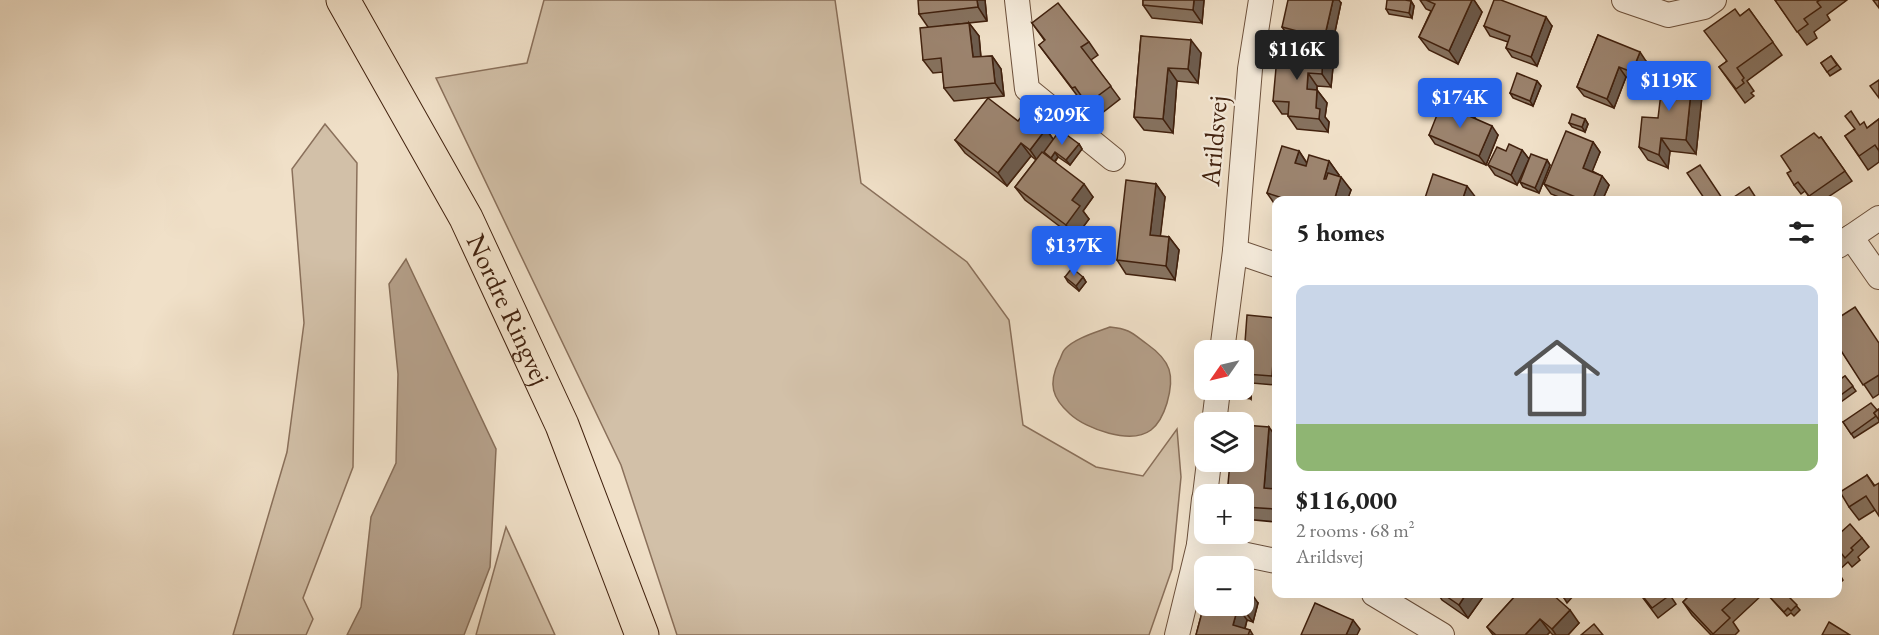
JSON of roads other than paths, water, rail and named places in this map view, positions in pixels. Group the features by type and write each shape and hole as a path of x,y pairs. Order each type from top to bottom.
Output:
{"main road":[{"name":"Nordre Ringvej","path":"343,0 466,218 562,425 642,635"}],"street":[{"path":"1017,0 1027,89 1113,159"},
{"name":"Arildsvej","path":"1223,340 1235,251 1250,69 1261,0"},
{"path":"1624,0 1668,15 1704,7 1714,0"},
{"path":"1879,218 1844,241 1879,277"},
{"path":"1235,251 1272,264"},
{"path":"1177,635 1199,545 1272,560"},
{"path":"1381,598 1442,635"}]}
